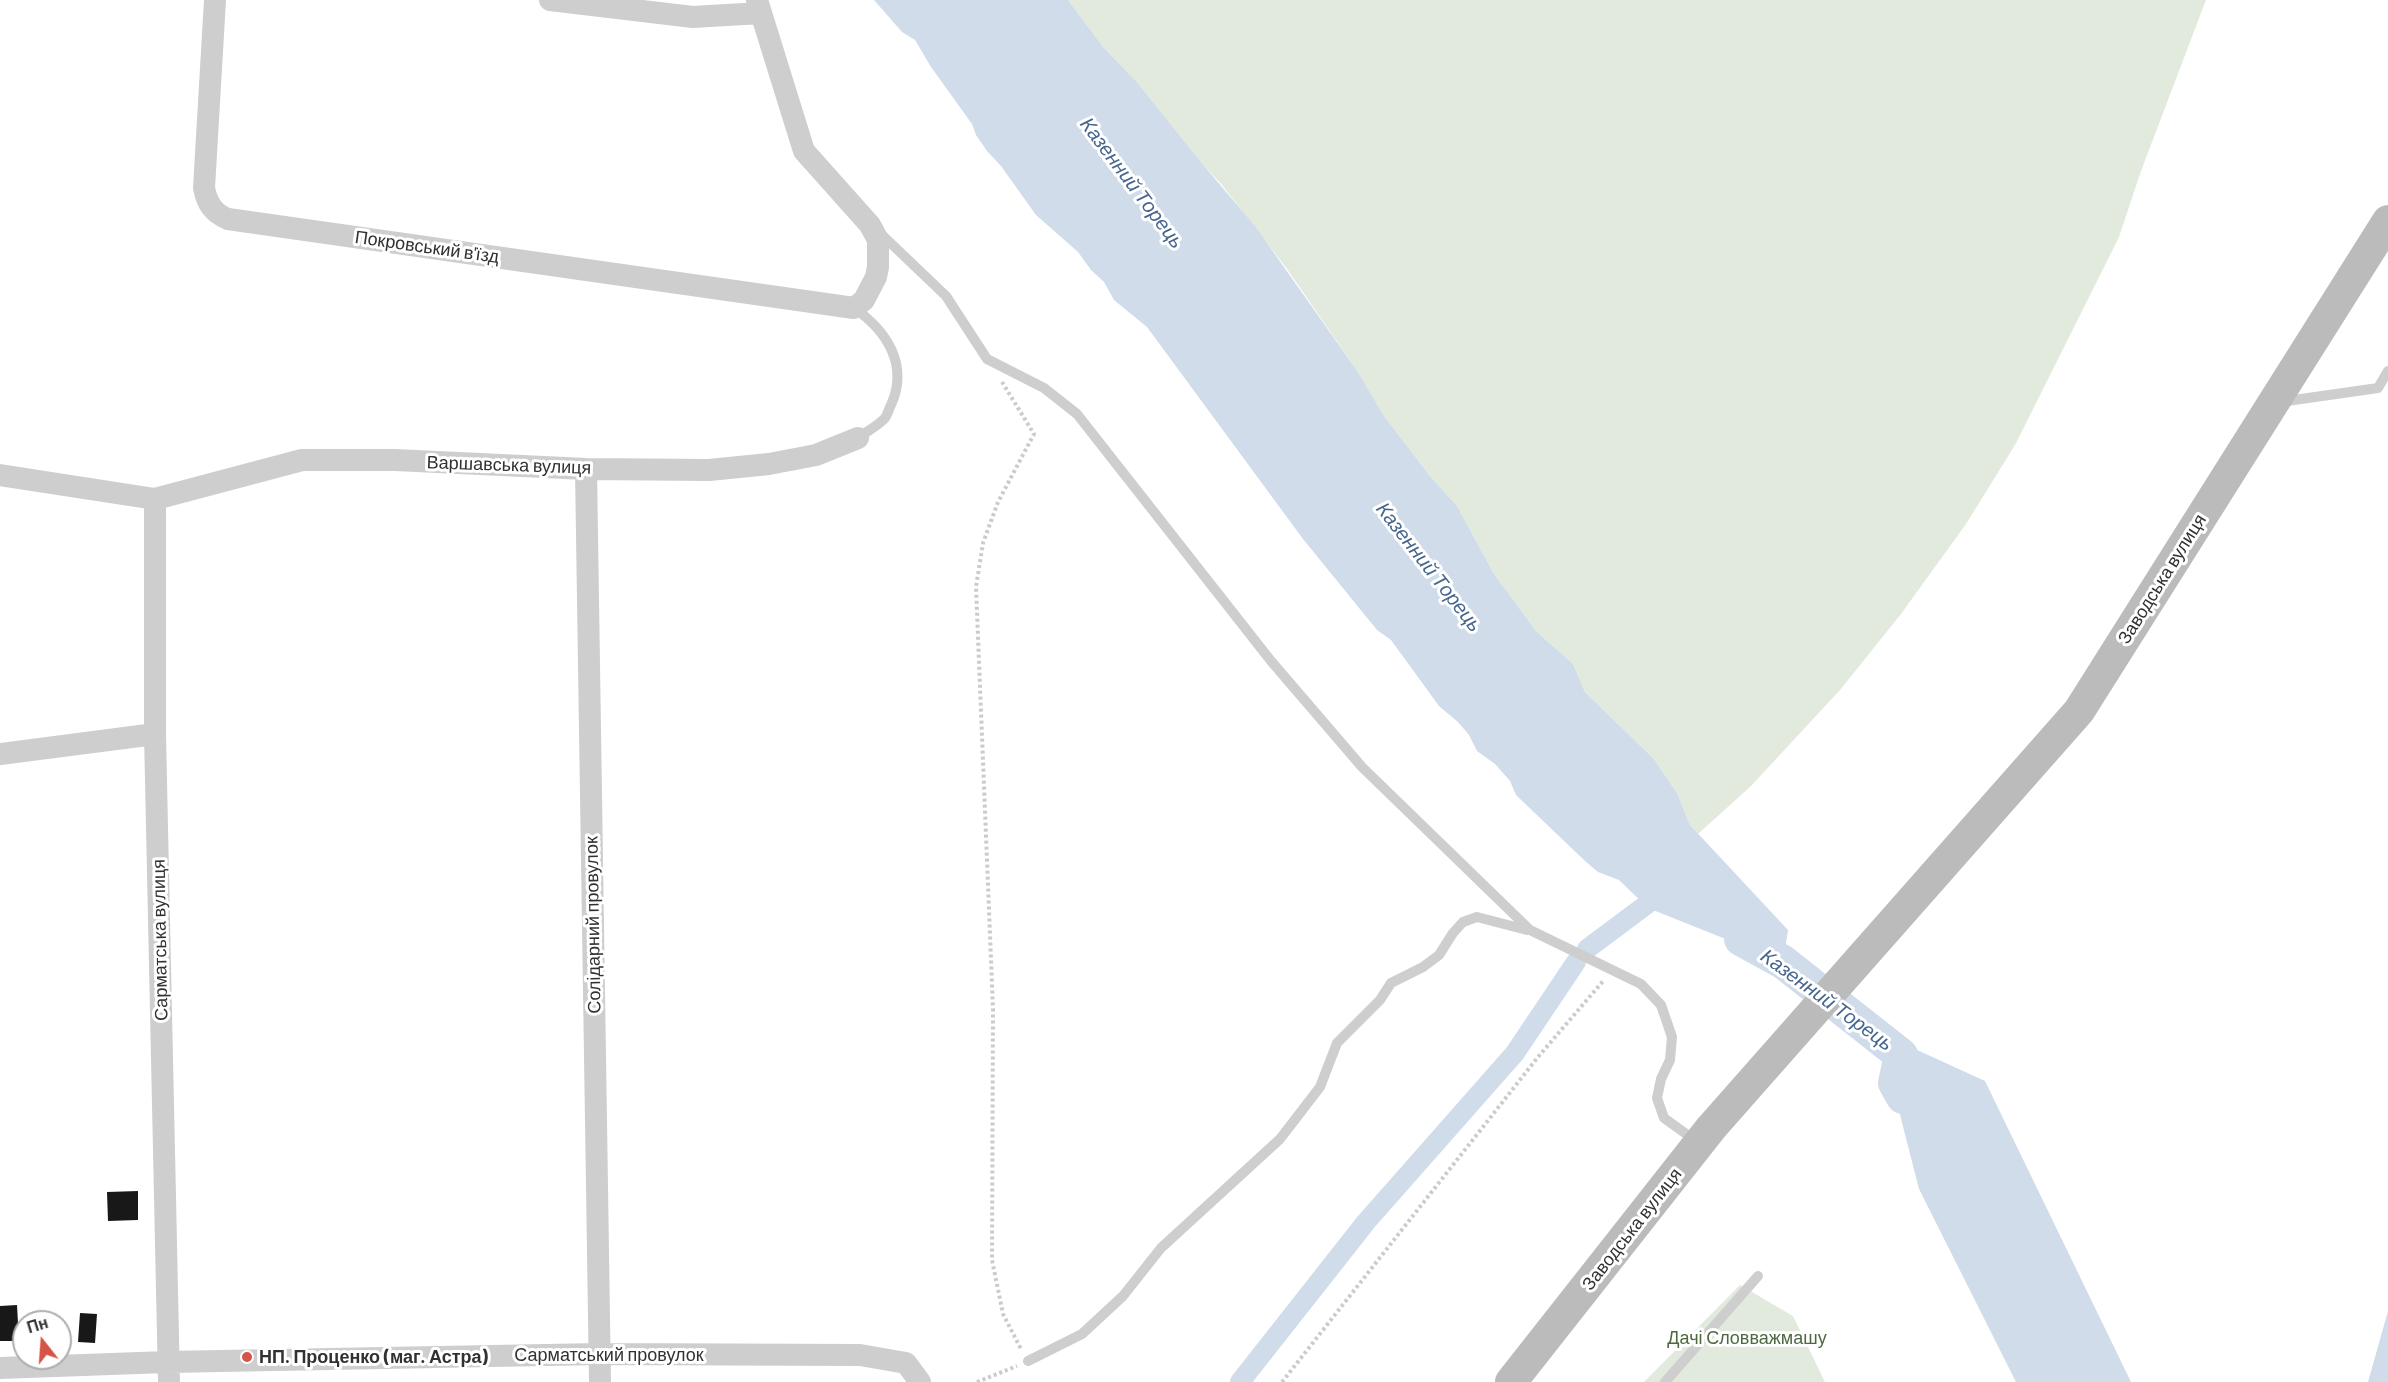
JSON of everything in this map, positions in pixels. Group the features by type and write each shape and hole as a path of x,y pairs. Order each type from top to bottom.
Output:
{"street":[{"name":"Покровський в'їзд","path":"215,0 204,188 210,206 221,216 228,219 854,308"},
{"path":"550,0 693,17 759,6 804,151 870,225 878,240 878,267 873,284 864,300 854,308"},
{"name":"Заводська вулиця","path":"1511,1382 1699,1143 2079,711 2388,221"},
{"name":"Варшавська вулиця","path":"0,475 155,499 302,460 395,460 586,469 709,470 769,464 816,455 858,438"},
{"name":"Солідарний провулок","path":"586,469 600,1382"},
{"name":"Сарматська вулиця","path":"155,499 155,734 168,1372"},
{"path":"0,754 155,734"},
{"name":"Сарматський провулок","path":"0,1368 168,1372 600,1354 860,1355 906,1363 920,1382"}],"lane":[{"path":"870,225 945,296 987,358 1044,388 1077,414 1271,661 1355,758 1530,930"},
{"name":"Варшавська вулиця","path":"854,308 867,317 891,347 899,374 895,395 885,418 858,438"},
{"path":"2274,403 2378,388 2388,371"},
{"path":"1028,1361 1082,1334 1123,1296 1161,1248 1280,1138 1320,1087 1337,1043 1380,1000 1391,983 1423,967 1439,955 1463,922 1477,918 1530,930 1641,984 1661,1005 1672,1037 1670,1060 1661,1079 1657,1098 1664,1118 1699,1143"},
{"path":"1665,1382 1758,1276"}],"path":[{"path":"977,1382 1028,1361 1003,1314 992,1260 993,1009 976,587 983,543 998,502 1034,434 987,358"},
{"path":"1282,1382 1538,1057 1611,971"}],"green space":[{"path":"1068,0 2206,0 2141,171 2119,237 2015,445 1966,524 1901,614 1840,690 1751,786 1698,834 1690,825 1677,793 1654,759 1585,692 1573,664 1536,631 1494,574 1457,506 1430,476 1384,416 1358,372 1287,269 1222,185 1137,82 1104,48"},
{"name":"Дачі Словважмашу","path":"1740,1285 1793,1316 1825,1382 1644,1382"}],"water":[{"path":"874,0 1068,0 1104,48 1137,82 1255,226 1358,372 1384,416 1430,476 1457,506 1494,574 1536,631 1573,664 1585,692 1654,759 1677,793 1690,825 1788,930 1783,962 1648,908 1619,880 1598,872 1516,795 1510,781 1495,764 1477,751 1469,735 1439,706 1391,640 1377,630 1303,539 1147,327 1114,300 1104,282 1091,270 1078,252 1036,215 1001,166 987,151 976,135 972,124 931,67 915,40 902,32"},
{"path":"1915,1049 1985,1081 2131,1382 2016,1382 1919,1189 1886,1060"},
{"path":"2388,1311 2388,1382 2368,1382"}],"building":[{"path":"138,1191 138,1220 108,1221 107,1192"},
{"path":"17,1305 17,1310 12,1310 12,1341 0,1341 0,1306"},
{"path":"80,1313 97,1314 95,1343 78,1342"}],"waterway":[{"path":"1587,949 1666,890"},
{"name":"Казенний Торець","path":"1741,939 1783,962 1901,1055 1895,1083 1903,1097"},
{"path":"1240,1382 1366,1222 1515,1053 1576,962"}],"place":[{"name":"НП. Проценко (маг. Астра)","path":"247,1357"}]}
